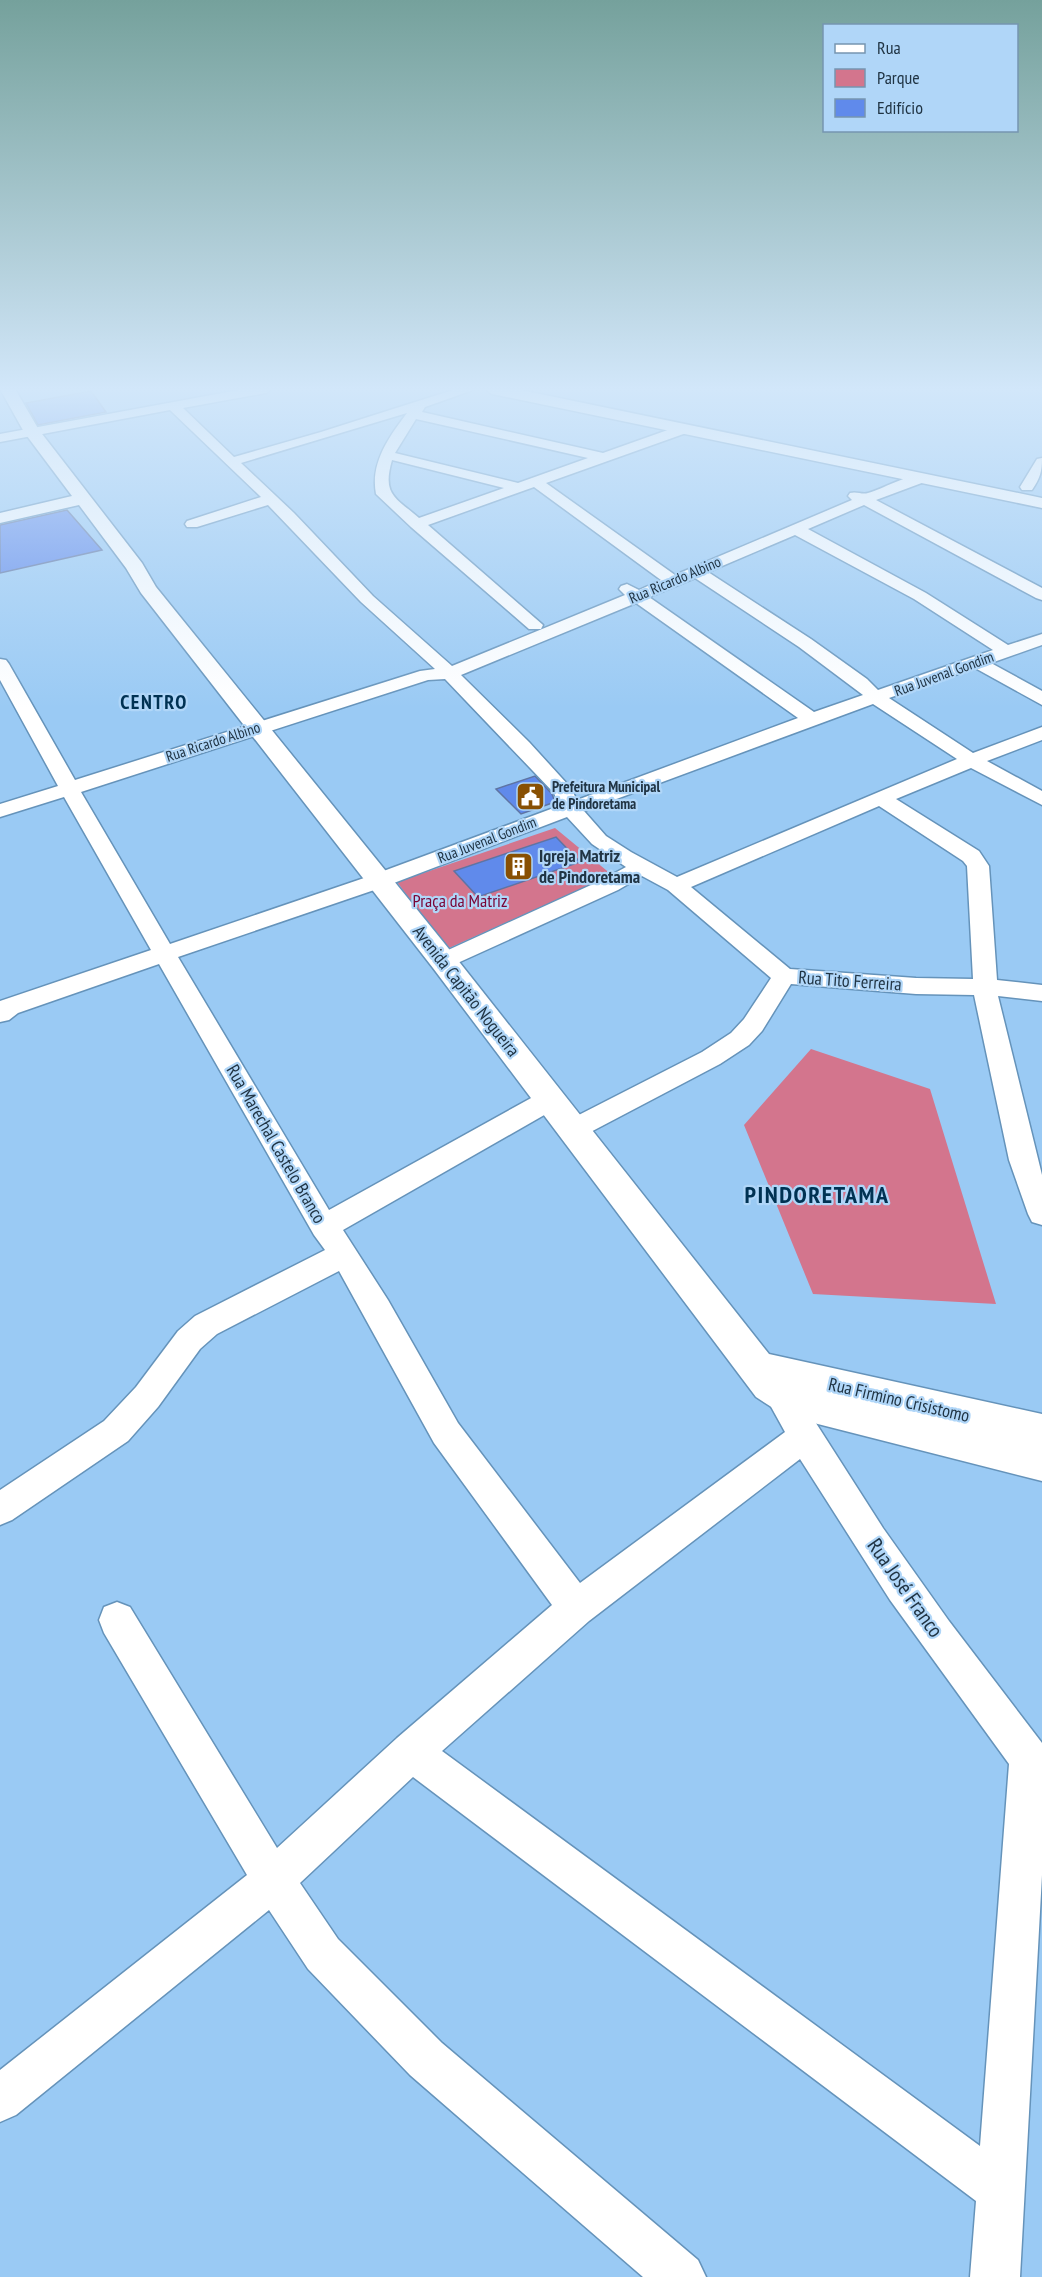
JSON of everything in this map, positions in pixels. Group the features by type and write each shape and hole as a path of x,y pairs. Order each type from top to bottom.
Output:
{"main road":[{"name":"Avenida Capitão Nogueira","path":"73,495 124,571 148,590 443,961 768,1381"},
{"path":"1005,495 1042,503"},
{"path":"0,518 77,501"},
{"name":"Rua Firmino Crisistomo","path":"768,1381 1042,1432"},
{"name":"Rua Firmino Crisistomo","path":"768,1381 880,1424 1042,1462"}],"street":[{"path":"266,495 439,672 522,746 563,791 570,808 599,840 623,857 676,885 784,976 753,1025 740,1039 711,1058 574,1129"},
{"path":"385,495 535,625"},
{"path":"416,524 497,495"},
{"path":"553,495 668,578"},
{"name":"Rua Ricardo Albino","path":"668,578 696,571 736,549 796,529 861,495"},
{"name":"Rua Ricardo Albino","path":"0,811 256,728 439,672 864,495"},
{"path":"858,497 892,513 1042,595"},
{"path":"192,524 271,500"},
{"path":"796,529 920,596 1006,651"},
{"path":"696,571 805,643 861,683 876,698 971,760 1042,799"},
{"path":"633,592 813,719"},
{"name":"Rua Ricardo Albino","path":"439,672 535,625 633,592"},
{"name":"Rua Juvenal Gondim","path":"3,1008 378,880 813,719 1042,639"},
{"path":"977,662 1041,698"},
{"name":"Rua Marechal Castelo Branco","path":"0,664 108,857 166,952 324,1227 344,1254 446,1433 576,1608"},
{"path":"676,885 774,846 971,760 1042,734"},
{"path":"880,798 976,861 979,874 986,993 1023,1160 1042,1214"},
{"path":"443,961 616,883 642,867"},
{"name":"Rua Tito Ferreira","path":"784,976 986,993 1042,1004"},
{"name":"Rua Tito Ferreira","path":"986,993 1042,993"},
{"path":"324,1227 551,1099"},
{"path":"0,1509 116,1431 136,1411 189,1340 206,1324 344,1254"},
{"name":"Rua José Franco","path":"768,1381 897,1580 1035,1766"},
{"path":"0,2099 273,1880 411,1752 576,1608 804,1437"},
{"path":"117,1620 273,1880 323,1954 426,2059 681,2277"},
{"path":"411,1752 1000,2190"},
{"path":"995,2277 1000,2190 1035,1766"}],"green space":[{"name":"Praça da Matriz","path":"555,828 612,875 447,949 397,882"},
{"path":"811,1049 930,1089 996,1304 813,1294 744,1125"}],"building":[{"path":"67,510 102,550 0,573 0,525"},
{"name":"Prefeitura Municipal de Pindoretama","path":"535,776 552,794 555,802 521,814 496,789"},
{"name":"Igreja Matriz de Pindoretama","path":"556,837 580,862 478,897 454,871"}],"place":[{"name":"Prefeitura Municipal de Pindoretama","path":"531,796"},
{"name":"Igreja Matriz de Pindoretama","path":"518,866"}],"district":[{"name":"CENTRO","path":"154,702"},
{"name":"PINDORETAMA","path":"817,1195"}]}
